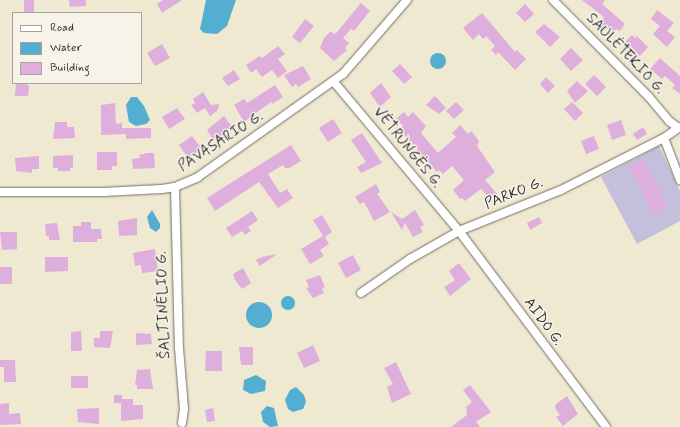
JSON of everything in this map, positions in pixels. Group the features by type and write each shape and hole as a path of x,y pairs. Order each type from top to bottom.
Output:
{"street":[{"name":"PAVASARIO G.","path":"0,192 103,192 175,187 206,172 334,82 355,64 407,0"},
{"name":"SAULĖTEKIO G.","path":"553,0 649,97 669,122 679,127"},
{"name":"VĖTRUNGĖS G.","path":"334,82 459,231"},
{"name":"PARKO G.","path":"361,294 410,259 459,231 560,190 664,138 679,127"},
{"path":"664,138 680,180"},
{"name":"ŠALTINĖLIO G.","path":"175,187 179,348 184,409 182,423"},
{"name":"AIDO G.","path":"459,231 606,427"}],"shaded area":[{"path":"659,146 680,191 680,221 637,244 601,177"}],"water":[{"path":"206,0 236,0 227,26 217,34 204,33 200,29"},
{"path":"435,53 441,53 446,58 444,67 441,69 435,69 430,64 430,58"},
{"path":"131,97 137,97 144,106 150,120 146,124 136,126 129,122 126,105"},
{"path":"152,210 160,224 160,228 156,232 150,228 147,217"},
{"path":"285,296 291,296 295,300 295,306 291,310 285,310 281,306 281,300"},
{"path":"259,302 268,306 272,315 268,324 259,328 250,324 246,315 250,306"},
{"path":"256,375 266,381 265,391 251,394 243,390 244,380"},
{"path":"296,387 304,395 306,402 303,409 293,412 288,409 285,400 290,390"},
{"path":"267,406 274,408 278,426 270,427 263,422 261,412"}],"building":[{"path":"24,0 34,0 34,12 24,12"},
{"path":"69,0 86,0 86,6 70,7"},
{"path":"163,0 182,0 162,13 157,4"},
{"path":"582,0 605,0 602,4 625,24 620,31 616,29 613,33 599,23 604,17"},
{"path":"361,3 370,11 354,31 351,29 343,38 349,43 345,48 347,50 334,61 320,48 324,38 331,31 334,34 338,31"},
{"path":"525,4 534,14 525,22 516,13"},
{"path":"657,10 674,23 667,31 675,37 667,47 653,34 660,26 651,19"},
{"path":"482,13 515,52 517,50 526,59 515,70 498,52 496,55 491,50 495,46 486,36 483,39 479,34 473,40 463,28"},
{"path":"305,19 314,26 300,43 292,37"},
{"path":"544,24 560,37 550,47 535,32"},
{"path":"632,35 635,38 637,36 648,47 640,56 627,47 629,45 625,42"},
{"path":"162,44 170,58 155,66 147,53"},
{"path":"278,46 285,54 278,59 287,71 278,78 272,70 262,77 256,69 251,73 246,65 260,56 262,58"},
{"path":"571,48 583,60 571,71 560,59"},
{"path":"660,58 680,76 680,94 672,88 675,85 665,76 662,79 650,69"},
{"path":"400,64 412,77 404,84 392,71"},
{"path":"303,66 311,79 298,87 296,84 292,87 284,75"},
{"path":"234,70 240,79 228,86 222,78"},
{"path":"594,75 606,87 597,96 585,84"},
{"path":"546,77 555,86 548,93 540,84"},
{"path":"577,81 588,91 575,103 567,91"},
{"path":"381,83 391,97 380,107 370,93"},
{"path":"16,84 26,84 29,86 28,96 15,96"},
{"path":"275,85 283,97 272,104 271,102 244,122 234,105 244,99 247,103"},
{"path":"203,92 211,105 219,104 218,110 210,116 205,108 197,113 191,105 195,103 193,99"},
{"path":"435,96 446,108 439,114 426,105"},
{"path":"456,102 464,110 454,119 446,111"},
{"path":"572,102 583,113 575,121 564,109"},
{"path":"115,103 116,124 122,123 122,128 151,128 151,138 126,139 126,134 101,135 101,105"},
{"path":"177,108 185,119 169,129 162,117"},
{"path":"404,112 408,117 413,112 426,126 421,133 438,153 456,137 452,133 460,125 468,134 471,131 479,141 477,146 495,172 485,180 498,195 492,201 481,189 465,201 462,198 460,199 453,190 464,180 452,166 443,174 439,170 437,172 424,157 423,158 416,151 418,149 399,130 403,126 396,119"},
{"path":"224,116 233,128 214,141 207,130"},
{"path":"333,119 342,133 328,142 319,128"},
{"path":"621,120 626,135 612,140 607,125"},
{"path":"55,122 67,122 67,127 74,127 75,138 53,139"},
{"path":"643,127 647,134 637,140 633,134"},
{"path":"362,133 382,163 361,173 357,167 366,162 351,140"},
{"path":"192,136 202,149 188,158 179,145"},
{"path":"594,136 599,149 586,154 581,141"},
{"path":"291,145 301,161 289,168 285,168 283,165 268,174 280,193 287,189 293,198 278,208 259,182 215,211 207,198"},
{"path":"97,152 117,152 117,166 112,166 112,170 97,170"},
{"path":"154,153 155,168 133,169 132,159 140,158 139,155"},
{"path":"73,155 73,168 70,168 70,171 58,171 58,168 53,168 53,156"},
{"path":"39,156 39,169 32,169 32,173 16,171 15,158"},
{"path":"644,158 667,207 653,214 629,167"},
{"path":"376,184 380,192 377,194 390,212 374,221 364,202 360,204 355,197"},
{"path":"415,210 424,225 420,227 423,232 413,237 405,223 402,230 391,212 402,219"},
{"path":"252,211 258,220 248,227 251,231 245,235 242,231 232,237 226,228"},
{"path":"322,215 332,232 325,237 329,244 320,250 324,256 310,264 301,249 323,236 313,220"},
{"path":"539,217 542,223 530,230 527,223"},
{"path":"137,218 137,235 119,236 118,221"},
{"path":"81,222 91,222 91,229 101,229 102,239 97,239 97,242 73,242 73,226 81,226"},
{"path":"57,223 60,240 49,240 49,236 46,236 45,224"},
{"path":"0,232 17,232 17,249 2,250"},
{"path":"155,249 158,271 142,273 141,265 135,266 133,253"},
{"path":"277,254 260,266 256,260 262,257"},
{"path":"353,255 361,270 346,278 338,263"},
{"path":"45,257 68,257 68,271 45,272"},
{"path":"459,263 471,279 450,296 444,287 455,280 449,271"},
{"path":"0,267 12,267 12,284 0,284"},
{"path":"243,268 251,283 242,289 235,280 233,274"},
{"path":"320,275 325,287 322,288 324,293 313,298 306,288 309,287 306,280"},
{"path":"81,331 82,351 71,351 71,332"},
{"path":"100,331 113,331 110,348 94,347 94,338 100,338"},
{"path":"136,333 151,334 152,344 136,345"},
{"path":"313,345 320,361 304,368 297,353"},
{"path":"239,347 253,347 253,365 241,365"},
{"path":"206,351 222,351 222,371 205,371"},
{"path":"0,360 15,360 16,382 4,382 4,367 0,367"},
{"path":"396,362 411,394 392,403 387,387 393,384 384,368"},
{"path":"150,369 153,389 137,389 137,385 135,385 137,370"},
{"path":"71,376 88,376 88,388 71,388"},
{"path":"470,385 491,412 476,422 480,427 451,427 467,415 466,407 472,402 463,390"},
{"path":"114,395 122,395 122,399 133,399 133,405 143,405 143,419 121,421 121,403 114,403"},
{"path":"567,396 578,414 563,426 556,417 560,415 555,408 556,404"},
{"path":"9,403 9,414 20,413 21,424 0,425 0,404"},
{"path":"99,408 99,424 78,422 77,409"},
{"path":"213,408 215,421 207,422 205,410"}]}
